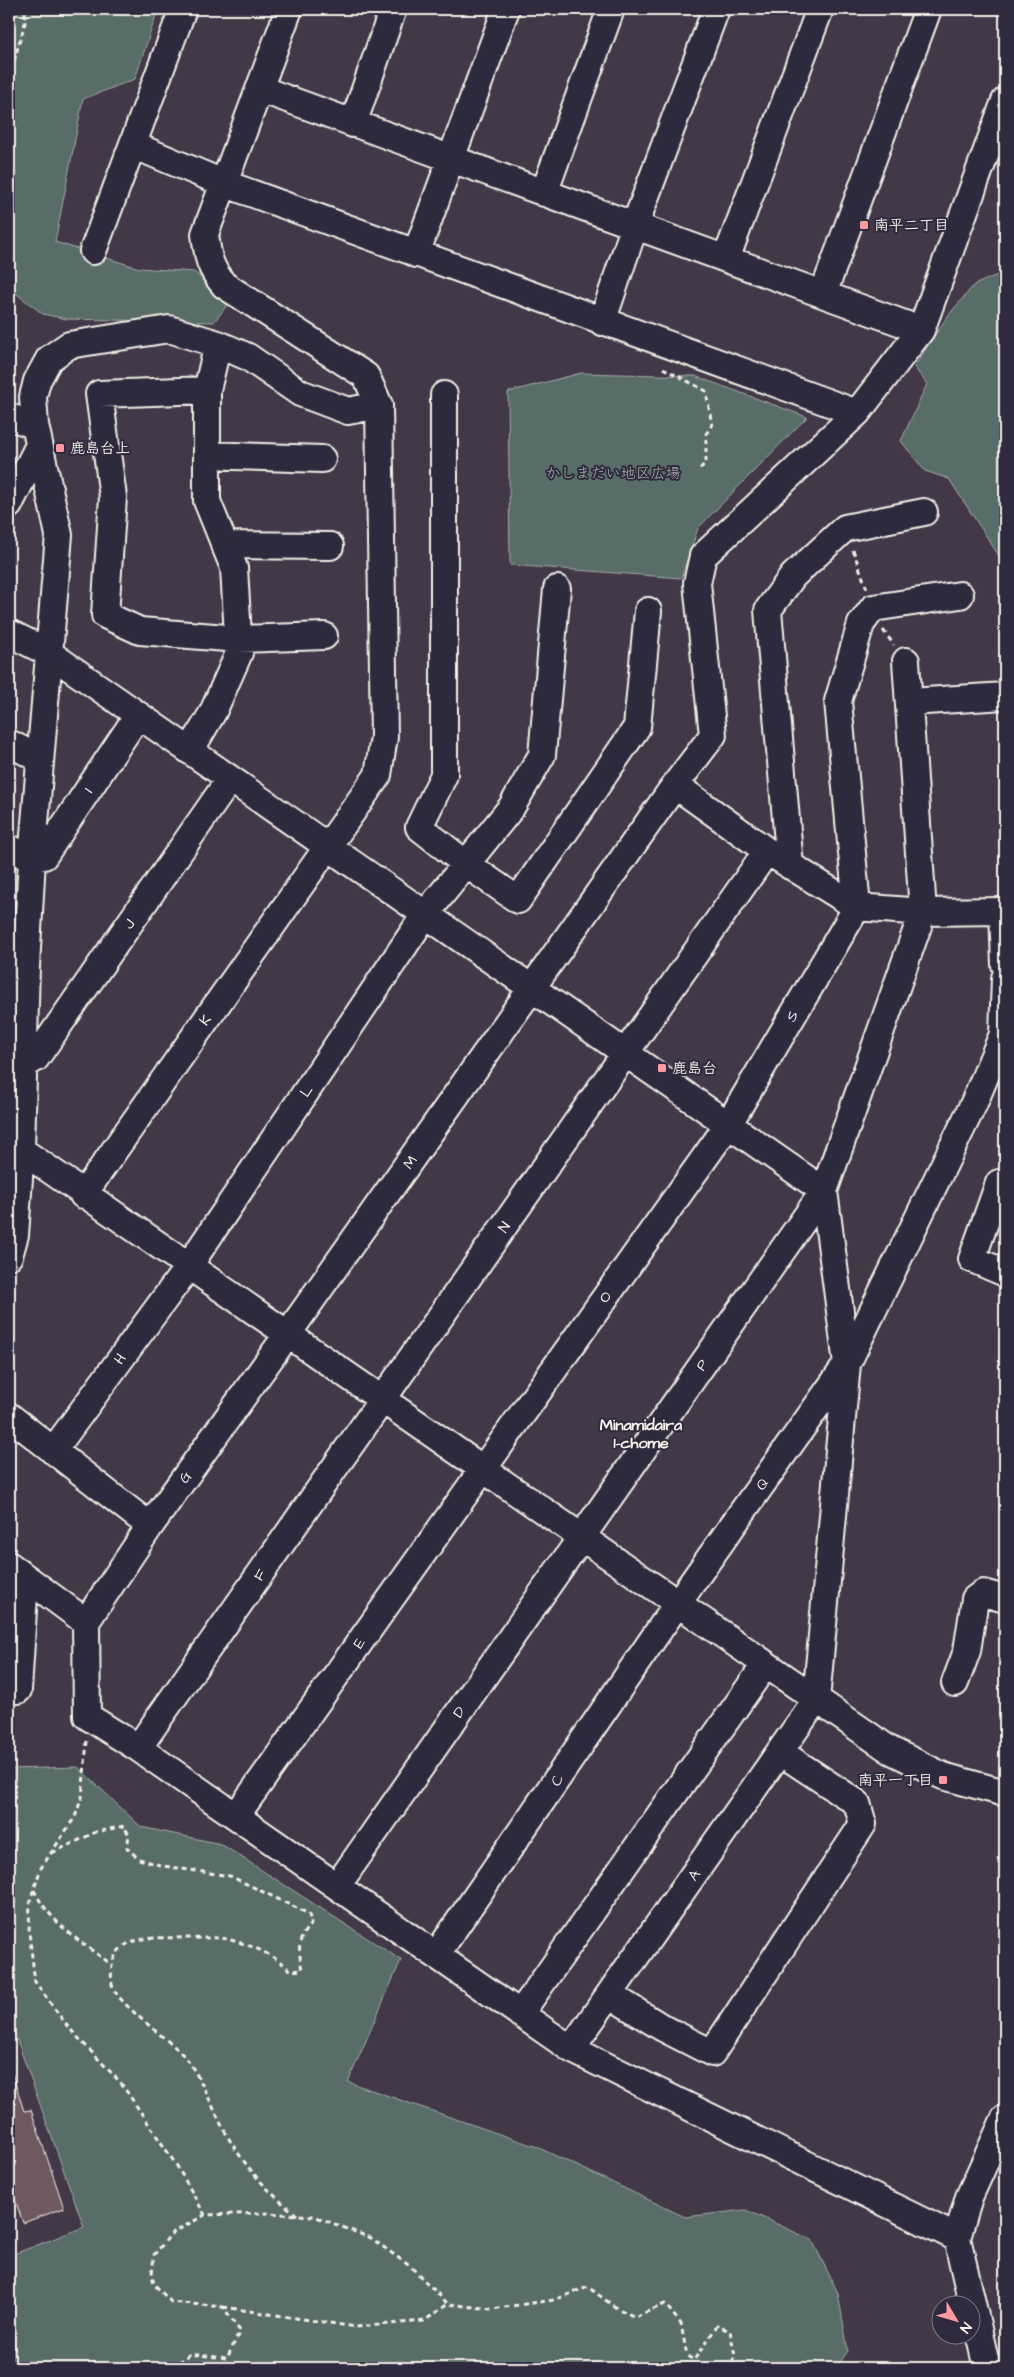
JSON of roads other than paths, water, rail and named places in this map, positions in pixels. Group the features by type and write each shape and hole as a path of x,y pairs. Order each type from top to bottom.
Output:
{"street":[{"path":"93,251 183,9"},
{"path":"9,1256 15,1235 24,1065 17,962 32,859 59,535 37,435 33,397 37,381 49,359 69,345 169,329 218,344 248,357 300,393 348,411 379,405 366,376 224,285 212,271 208,260 205,234 288,9"},
{"path":"352,124 394,9"},
{"path":"416,254 506,9"},
{"path":"544,193 611,9"},
{"path":"602,322 635,225 716,9"},
{"path":"726,258 820,9"},
{"path":"823,294 928,9"},
{"path":"260,89 921,330"},
{"name":"M","path":"287,1336 675,785 713,735 697,583 703,556 857,413 921,330 1005,101"},
{"path":"133,145 223,183 857,413"},
{"path":"190,751 213,712 240,653 234,568 208,501 207,390 218,344"},
{"path":"207,390 99,394 113,497 105,615 140,631 238,639 324,636"},
{"path":"444,395 444,775 419,827 466,864 518,900 637,727 648,611"},
{"name":"K","path":"83,1195 378,776 384,737 379,405"},
{"path":"9,417 37,435"},
{"path":"9,505 37,435"},
{"path":"207,455 322,458"},
{"path":"790,866 768,610 793,576 845,528 924,512"},
{"path":"224,544 330,546"},
{"name":"L","path":"188,1267 425,915 512,808 542,755 557,589"},
{"path":"856,907 838,701 861,624 871,610 960,595"},
{"path":"9,633 49,653 824,1191"},
{"path":"816,1700 847,1364 824,1191 923,912 906,662"},
{"path":"909,702 1005,696"},
{"name":"I","path":"32,859 44,856 138,714"},
{"path":"9,743 40,759"},
{"name":"J","path":"24,1065 36,1058 230,779"},
{"path":"675,785 767,851 856,907 923,912 1003,911 1005,965"},
{"path":"9,848 32,859"},
{"name":"N","path":"382,1401 767,851"},
{"name":"S","path":"728,1125 856,907"},
{"path":"847,1364 974,1103 1003,1034 1005,978"},
{"name":"O","path":"482,1470 728,1125"},
{"path":"21,1150 287,1336 890,1750 943,1776 1005,1793"},
{"path":"999,1183 972,1259 1005,1273"},
{"name":"P","path":"581,1538 824,1191"},
{"name":"H","path":"53,1451 188,1267"},
{"name":"G","path":"86,1622 150,1526 287,1336"},
{"name":"Q","path":"677,1604 847,1364"},
{"name":"F","path":"138,1748 382,1401"},
{"path":"9,1416 150,1526"},
{"name":"E","path":"236,1816 482,1470"},
{"name":"D","path":"337,1886 581,1538"},
{"path":"17,1572 86,1622 87,1716 138,1748 571,2049 957,2238"},
{"path":"9,1690 18,1690 17,1572"},
{"path":"955,1683 967,1650 975,1599 983,1593 1005,1599"},
{"name":"C","path":"436,1955 677,1604"},
{"path":"520,2014 766,1665"},
{"name":"A","path":"571,2049 816,1700"},
{"path":"610,1995 663,2028 712,2053 863,1824 857,1803 780,1752"},
{"path":"987,2368 957,2238 969,2197 1005,2118"}],"place":[{"name":"南平二丁目","path":"864,225"},
{"name":"鹿島台上","path":"60,448"},
{"name":"鹿島台","path":"662,1068"},
{"name":"南平一丁目","path":"943,1780"}],"district":[{"name":"Minamidaira 1-chome","path":"641,1433"}],"park label":[{"name":"かしまだい地区広場","path":"613,473"}]}
